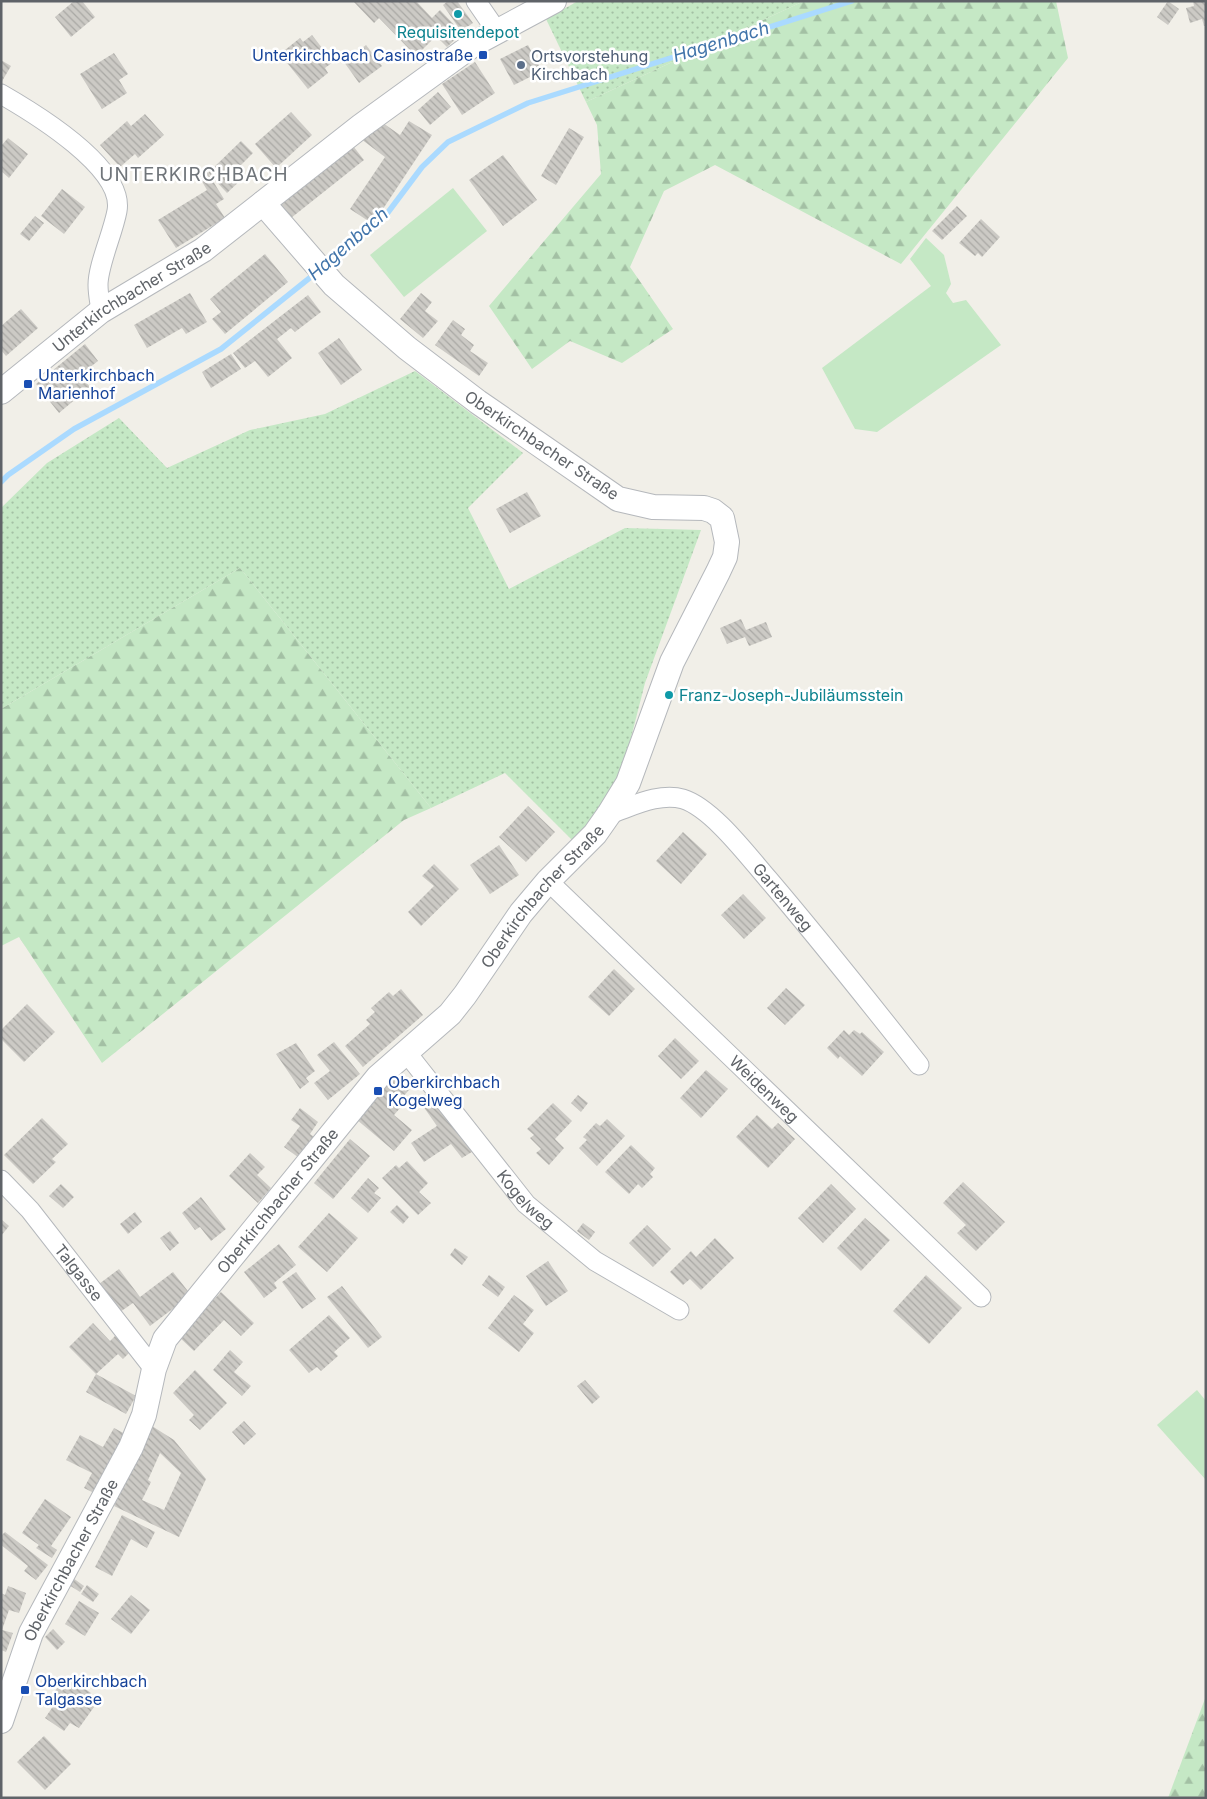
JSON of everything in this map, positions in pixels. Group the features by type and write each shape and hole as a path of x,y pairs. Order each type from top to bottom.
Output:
{"street":[{"path":"476,1 498,33"},
{"name":"Unterkirchbacher Straße","path":"1,392 101,311 203,250 474,44 498,33 554,1"},
{"path":"1,94 44,119 88,155 115,188 118,209 98,283 101,311"},
{"name":"Oberkirchbacher Straße","path":"1,1721 32,1632 131,1447 144,1415 154,1369 165,1339 378,1077 443,1020 465,995 504,936 548,880 595,834 628,783 672,662 725,557 726,535 722,518 713,511 704,508 653,507 618,499 470,396 407,348 334,285 263,203"},
{"name":"Gartenweg","path":"609,814 664,797 684,799 709,815 732,837 812,930 920,1065"},
{"name":"Weidenweg","path":"548,880 981,1297"},
{"name":"Kogelweg","path":"406,1052 526,1204 595,1260 679,1310"},
{"name":"Talgasse","path":"1,1180 30,1210 154,1369"}],"green space":[{"path":"578,1 804,1 586,102 546,19"},
{"path":"804,1 1056,1 1068,58 901,264 715,165 664,191 630,267 673,329 622,363 570,341 532,369 489,306 601,174 597,125 586,102"},
{"path":"453,188 487,231 404,297 370,255"},
{"path":"926,238 944,255 951,284 946,293 953,303 966,300 1001,345 877,432 855,429 822,368 931,286 910,259"},
{"path":"415,371 523,453 468,508 509,589 625,528 701,530 645,683 624,765 599,811 573,841 505,773 431,808 240,568 1,709 1,508 47,463 119,418 167,468 250,430 325,414"},
{"path":"240,568 431,808 404,820 102,1063 19,937 1,946 1,709"},
{"path":"1197,1390 1206,1401 1206,1480 1157,1425"},
{"path":"1206,1696 1206,1798 1168,1798"}],"building":[{"path":"74,1 82,1 95,17 71,37 55,17"},
{"path":"353,1 416,1 432,18 440,10 462,33 447,47 436,36 416,56 379,18 374,23"},
{"name":"Requisitendepot","path":"448,1 457,1 473,23 461,31 443,5"},
{"path":"1168,1 1179,9 1168,25 1157,17"},
{"path":"1193,1 1206,1 1206,26 1204,26 1202,19 1190,23 1186,8 1194,6"},
{"path":"312,35 333,62 325,68 328,73 308,89 280,54 300,38 303,42"},
{"path":"366,45 382,66 359,83 344,62"},
{"name":"Ortsvorstehung Kirchbach","path":"528,45 542,71 514,85 500,59"},
{"path":"114,53 128,74 119,80 127,93 102,109 80,74"},
{"path":"1,60 11,66 1,83"},
{"path":"475,62 495,93 462,115 442,84"},
{"path":"438,92 451,107 430,125 418,110"},
{"path":"291,112 312,135 276,168 255,144"},
{"path":"145,114 164,135 138,158 135,154 120,167 100,145 127,121 131,126"},
{"path":"380,121 400,135 409,121 432,135 373,224 350,209 385,157 357,136"},
{"path":"569,128 584,137 556,185 541,176"},
{"path":"8,138 28,154 9,178 1,171 1,146"},
{"path":"241,141 253,153 236,170 243,178 227,193 208,173"},
{"path":"350,142 364,160 291,218 277,201"},
{"path":"503,155 537,200 503,226 469,180"},
{"path":"205,168 224,199 216,204 225,218 176,248 158,220 207,190 197,173"},
{"path":"62,189 85,207 64,234 41,216"},
{"path":"957,206 967,216 942,240 932,231"},
{"path":"35,216 44,223 29,241 20,234"},
{"path":"981,219 1000,237 982,257 978,253 975,256 959,243"},
{"path":"265,254 288,282 225,334 212,319 221,312 210,299"},
{"path":"190,293 207,322 186,334 182,328 147,348 134,325"},
{"path":"421,293 432,302 425,311 438,321 423,338 400,319"},
{"path":"308,295 321,312 295,332 291,328 277,339 292,358 268,377 255,361 245,368 233,353"},
{"path":"21,309 38,328 6,356 1,350 1,326"},
{"path":"453,320 465,329 461,335 474,345 470,351 488,363 479,376 435,345"},
{"path":"339,338 362,370 341,385 318,353"},
{"path":"85,344 98,361 80,375 90,387 59,413 36,384"},
{"path":"231,354 241,369 211,388 202,372"},
{"path":"527,492 541,516 510,533 496,509"},
{"path":"741,619 746,630 766,622 772,637 749,646 745,637 727,644 720,628"},
{"path":"528,806 555,832 526,862 499,837"},
{"path":"683,832 707,854 681,884 656,861"},
{"path":"499,845 519,875 490,894 470,865"},
{"path":"434,864 459,889 421,926 408,912 434,886 422,876"},
{"path":"743,894 766,918 744,939 721,915"},
{"path":"614,969 635,989 609,1016 588,997"},
{"path":"786,988 805,1005 785,1025 767,1008"},
{"path":"401,989 423,1015 363,1067 345,1046 370,1024 366,1020 375,1012 371,1008 389,992 393,996"},
{"path":"27,1004 55,1032 24,1062 1,1039 1,1030"},
{"path":"844,1030 849,1035 854,1030 860,1034 862,1032 884,1052 862,1076 840,1056 838,1059 827,1048"},
{"path":"675,1038 699,1061 681,1079 658,1056"},
{"path":"334,1042 360,1074 328,1100 314,1083 330,1071 317,1055"},
{"path":"296,1043 315,1071 306,1078 309,1082 300,1089 276,1054"},
{"path":"706,1070 728,1089 701,1118 680,1098"},
{"path":"396,1071 413,1085 403,1097 407,1100 394,1115 412,1130 394,1151 356,1119"},
{"path":"433,1089 475,1150 462,1158 451,1144 424,1162 411,1143 437,1126 418,1099"},
{"path":"578,1095 588,1103 581,1112 571,1103"},
{"path":"553,1103 572,1121 555,1139 564,1148 549,1165 536,1153 541,1149 530,1138 534,1135 527,1129"},
{"path":"300,1108 318,1122 310,1134 317,1139 302,1160 284,1147 300,1126 291,1120"},
{"path":"757,1115 772,1129 778,1123 795,1139 768,1168 736,1137"},
{"path":"42,1118 68,1144 52,1159 56,1162 33,1184 4,1155"},
{"path":"607,1119 625,1136 597,1166 579,1148 587,1140 583,1137 596,1123 600,1126"},
{"path":"350,1139 370,1156 333,1199 314,1183"},
{"path":"631,1145 655,1168 650,1174 653,1177 642,1188 638,1184 629,1194 605,1172"},
{"path":"250,1153 265,1167 257,1175 271,1188 258,1203 229,1176"},
{"path":"407,1161 428,1183 419,1192 431,1203 418,1215 382,1178 396,1165 399,1168"},
{"path":"368,1178 379,1188 374,1193 381,1198 368,1213 351,1198"},
{"path":"963,1182 1005,1222 976,1251 957,1233 966,1225 943,1203"},
{"path":"61,1184 74,1197 63,1208 49,1196"},
{"path":"831,1184 856,1209 823,1243 798,1218"},
{"path":"201,1197 226,1229 211,1241 200,1227 195,1230 182,1213"},
{"path":"397,1205 409,1217 403,1224 390,1212"},
{"path":"135,1212 142,1222 128,1234 120,1224"},
{"path":"329,1213 358,1238 327,1272 298,1247"},
{"path":"865,1218 890,1240 861,1271 837,1248"},
{"path":"1,1219 9,1226 1,1236"},
{"path":"583,1223 595,1232 589,1240 577,1231"},
{"path":"647,1225 671,1249 653,1267 629,1243"},
{"path":"170,1231 179,1243 170,1251 160,1238"},
{"path":"715,1238 734,1258 701,1290 690,1279 683,1285 670,1272 691,1251 696,1257"},
{"path":"279,1244 296,1265 274,1283 277,1288 264,1298 244,1272"},
{"path":"455,1248 468,1257 462,1265 450,1255"},
{"path":"548,1261 568,1291 546,1306 526,1276"},
{"path":"119,1269 140,1297 173,1272 191,1295 150,1326 133,1303 120,1312 99,1284"},
{"path":"296,1272 316,1299 302,1309 282,1282"},
{"path":"489,1275 505,1287 498,1297 482,1285"},
{"path":"926,1275 962,1308 929,1344 893,1311"},
{"path":"342,1286 382,1337 368,1348 327,1297"},
{"path":"221,1292 254,1323 241,1336 224,1320 194,1351 178,1336"},
{"path":"514,1295 534,1310 523,1324 534,1333 519,1352 488,1328"},
{"path":"329,1315 350,1338 334,1352 338,1356 321,1371 317,1367 309,1373 289,1350"},
{"path":"93,1323 110,1341 115,1336 131,1351 123,1359 118,1354 96,1374 69,1347"},
{"path":"230,1350 243,1362 234,1372 251,1386 242,1396 213,1370"},
{"path":"195,1370 227,1403 200,1430 189,1420 194,1415 173,1393"},
{"path":"96,1374 136,1396 126,1414 86,1392"},
{"path":"585,1380 600,1397 592,1404 577,1386"},
{"path":"244,1421 256,1434 244,1445 232,1432"},
{"path":"152,1426 174,1440 206,1479 179,1537 114,1506","holes":["160,1453 181,1473 164,1510 142,1500 151,1482 148,1480"]},
{"path":"114,1428 129,1436 98,1495 84,1488 92,1473 66,1460 80,1435 103,1447"},
{"path":"45,1499 71,1517 51,1546 57,1550 52,1558 36,1548 39,1545 22,1533"},
{"path":"122,1515 155,1532 147,1548 131,1539 112,1576 95,1567"},
{"path":"5,1532 48,1565 36,1580 24,1571 28,1566 1,1545 1,1536"},
{"path":"73,1578 84,1586 80,1592 69,1585"},
{"path":"87,1585 99,1594 93,1602 81,1594"},
{"path":"8,1586 26,1593 19,1613 9,1610 2,1630 13,1633 6,1652 1,1650 1,1593 5,1595"},
{"path":"131,1595 150,1610 131,1634 111,1619"},
{"path":"79,1601 99,1613 85,1636 65,1624"},
{"path":"53,1629 65,1642 57,1650 45,1637"},
{"path":"71,1679 91,1693 85,1701 94,1707 79,1728 70,1723 64,1731 45,1718 54,1705 48,1701 58,1687 62,1691"},
{"path":"44,1736 71,1764 45,1790 17,1762"}],"waterway":[{"name":"Hagenbach","path":"324,267 383,219 422,167 448,142 528,103 852,1"},
{"name":"Hagenbach","path":"1,482 8,475 74,429 221,349 317,272"}],"place":[{"name":"Requisitendepot","path":"458,14"},
{"name":"Unterkirchbach Casinostraße","path":"483,55"},
{"name":"Ortsvorstehung Kirchbach","path":"521,65"},
{"name":"Unterkirchbach Marienhof","path":"28,384"},
{"name":"Franz-Joseph-Jubiläumsstein","path":"669,695"},
{"name":"Oberkirchbach Kogelweg","path":"378,1091"},
{"name":"Oberkirchbach Talgasse","path":"25,1690"}],"district":[{"name":"UNTERKIRCHBACH","path":"194,174"}]}
